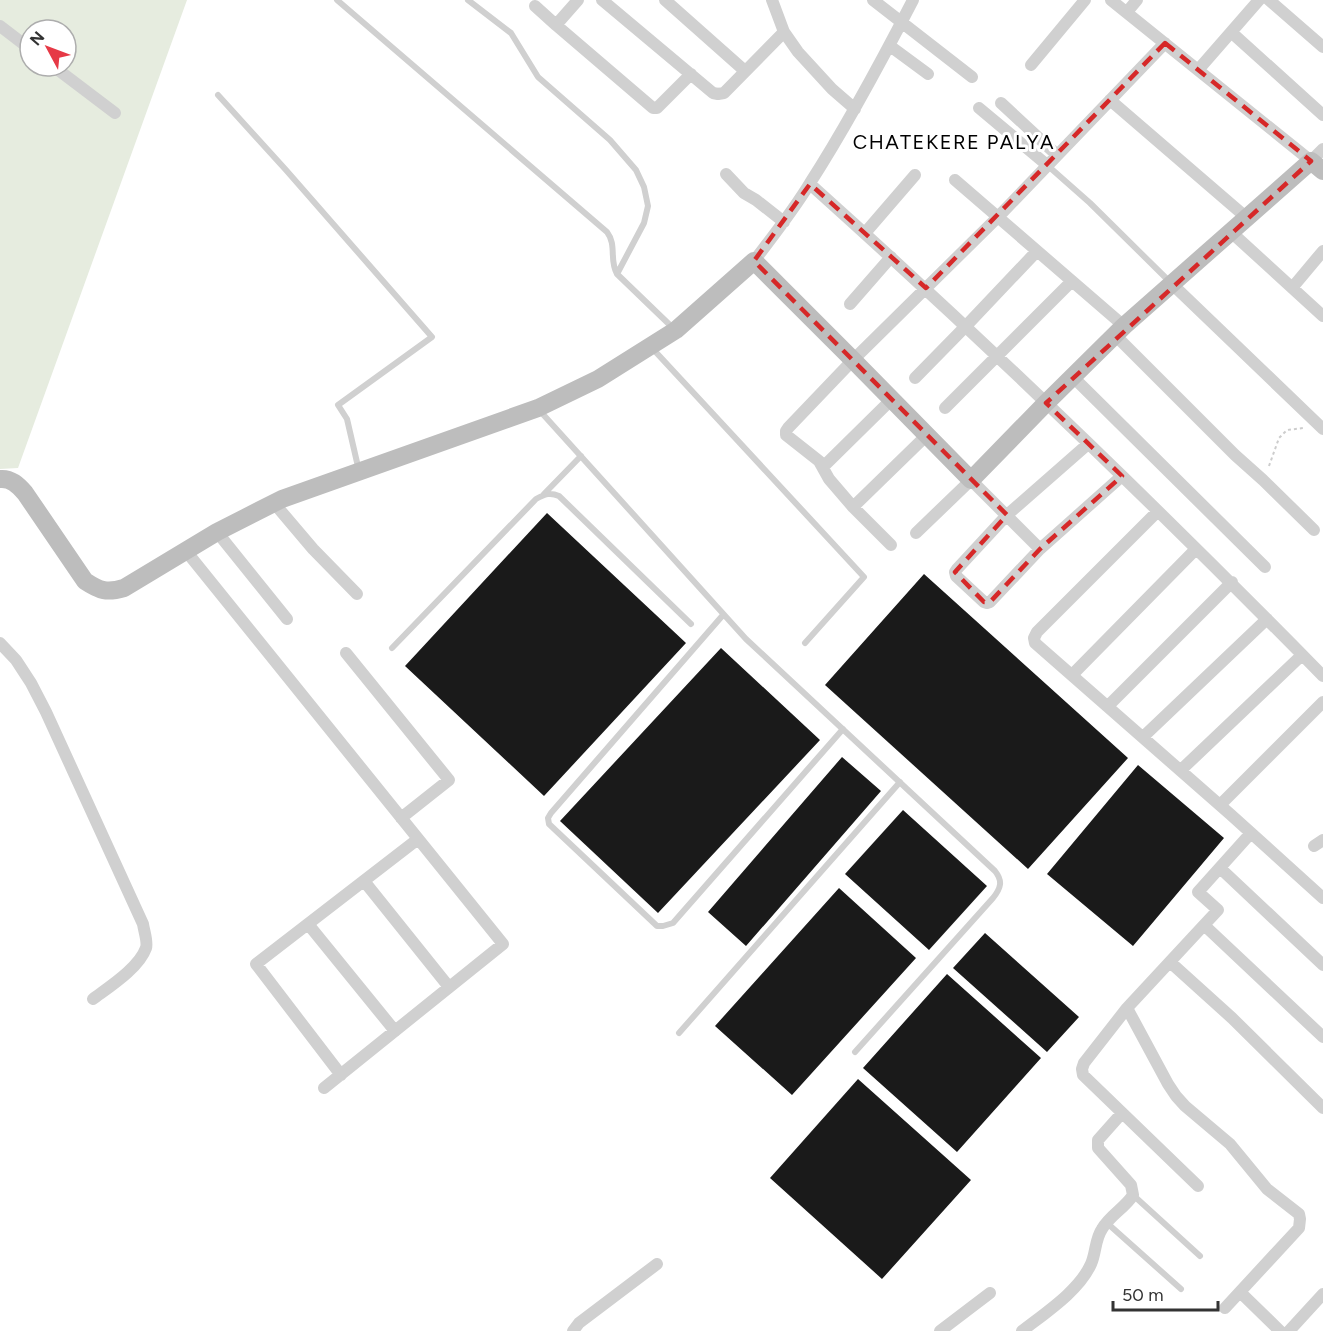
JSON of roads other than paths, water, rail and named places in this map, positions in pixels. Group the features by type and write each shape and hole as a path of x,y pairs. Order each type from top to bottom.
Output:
{"street":[{"path":"556,25 578,0"},
{"path":"602,0 713,93 718,94 724,93 784,32"},
{"path":"665,0 745,71"},
{"path":"772,0 784,32 812,68 855,109"},
{"path":"873,0 972,77"},
{"path":"0,478 6,478 17,484 25,492 85,581 97,589 111,592 124,588 217,532 274,502 538,408 598,379 676,330 754,261 810,184 855,109 913,0"},
{"path":"1031,65 1085,0"},
{"path":"916,533 1120,331 1247,218 1319,160 1198,70 1112,0"},
{"path":"1127,12 1137,0"},
{"path":"1198,70 1259,0"},
{"path":"1269,0 1323,47"},
{"path":"534,6 653,108 657,108 691,74"},
{"path":"0,26 18,40"},
{"path":"1231,32 1323,115"},
{"path":"891,546 829,479 819,462 786,435 786,431 853,360 998,217 1165,43"},
{"path":"890,46 928,74"},
{"path":"68,78 115,113"},
{"path":"1110,100 1247,218"},
{"path":"1001,103 1057,155"},
{"path":"979,108 1047,165"},
{"path":"726,174 744,193 784,222"},
{"path":"865,233 915,175"},
{"path":"956,180 1072,281 1235,456 1314,530"},
{"path":"810,184 926,288 1046,403 1232,582 1323,676"},
{"path":"1231,232 1323,316"},
{"path":"915,378 1037,251"},
{"path":"1292,288 1323,251"},
{"path":"850,304 891,257"},
{"path":"754,261 1040,549"},
{"path":"945,408 1072,281"},
{"path":"1172,284 1322,428"},
{"path":"1073,377 1265,567"},
{"path":"823,467 891,400"},
{"path":"853,507 927,435"},
{"path":"1088,444 1006,515 957,568 956,576 984,602 990,602 1040,549 1122,476"},
{"path":"274,502 318,554 357,594"},
{"path":"1157,512 1037,632 1034,638 1035,643 1323,898"},
{"path":"217,532 287,619"},
{"path":"1072,675 1196,549"},
{"path":"186,551 502,944 324,1088"},
{"path":"1108,706 1232,582"},
{"path":"1143,737 1267,619"},
{"path":"0,643 16,660 46,712 143,924 146,947 138,961 93,999"},
{"path":"346,653 449,780 401,818"},
{"path":"1181,770 1302,655"},
{"path":"1220,805 1323,702"},
{"path":"1198,1186 1086,1080 1082,1069 1084,1063 1127,1008 1218,910 1198,892 1251,833"},
{"path":"341,1075 256,964 418,839"},
{"path":"1220,868 1323,965"},
{"path":"364,881 449,987"},
{"path":"308,924 395,1031"},
{"path":"1204,925 1323,1037"},
{"path":"1170,962 1232,1018 1323,1108"},
{"path":"1127,1008 1176,1096 1230,1144 1267,1189 1299,1214 1299,1228 1225,1308"},
{"path":"1022,1331 1086,1275 1093,1262 1099,1234 1106,1223 1133,1195 1131,1185 1097,1144 1122,1113"},
{"path":"573,1331 579,1323 657,1263"},
{"path":"1240,1292 1280,1331"},
{"path":"945,1330 990,1293"},
{"path":"1289,1331 1323,1294"}],"lane":[{"path":"337,0 607,232 612,238 613,263 617,274 676,330"},
{"path":"468,0 511,33 538,77 610,140 636,170 644,187 648,206 644,223 617,274"},
{"path":"218,95 432,337 338,405 347,419 359,471"},
{"path":"1047,165 1090,203 1172,284"},
{"path":"650,346 864,577 805,643"},
{"path":"538,408 746,639 1000,877 1001,884 998,892 855,1052"},
{"path":"544,495 581,456"},
{"path":"392,648 536,499 552,493 559,496 691,624"},
{"path":"723,615 551,813 548,818 549,824 657,926 673,923 843,729"},
{"path":"679,1033 900,782"},
{"path":"1133,1195 1200,1256"},
{"path":"1106,1223 1181,1289"}],"district":[{"name":"CHATEKERE PALYA","path":"954,142"}]}
